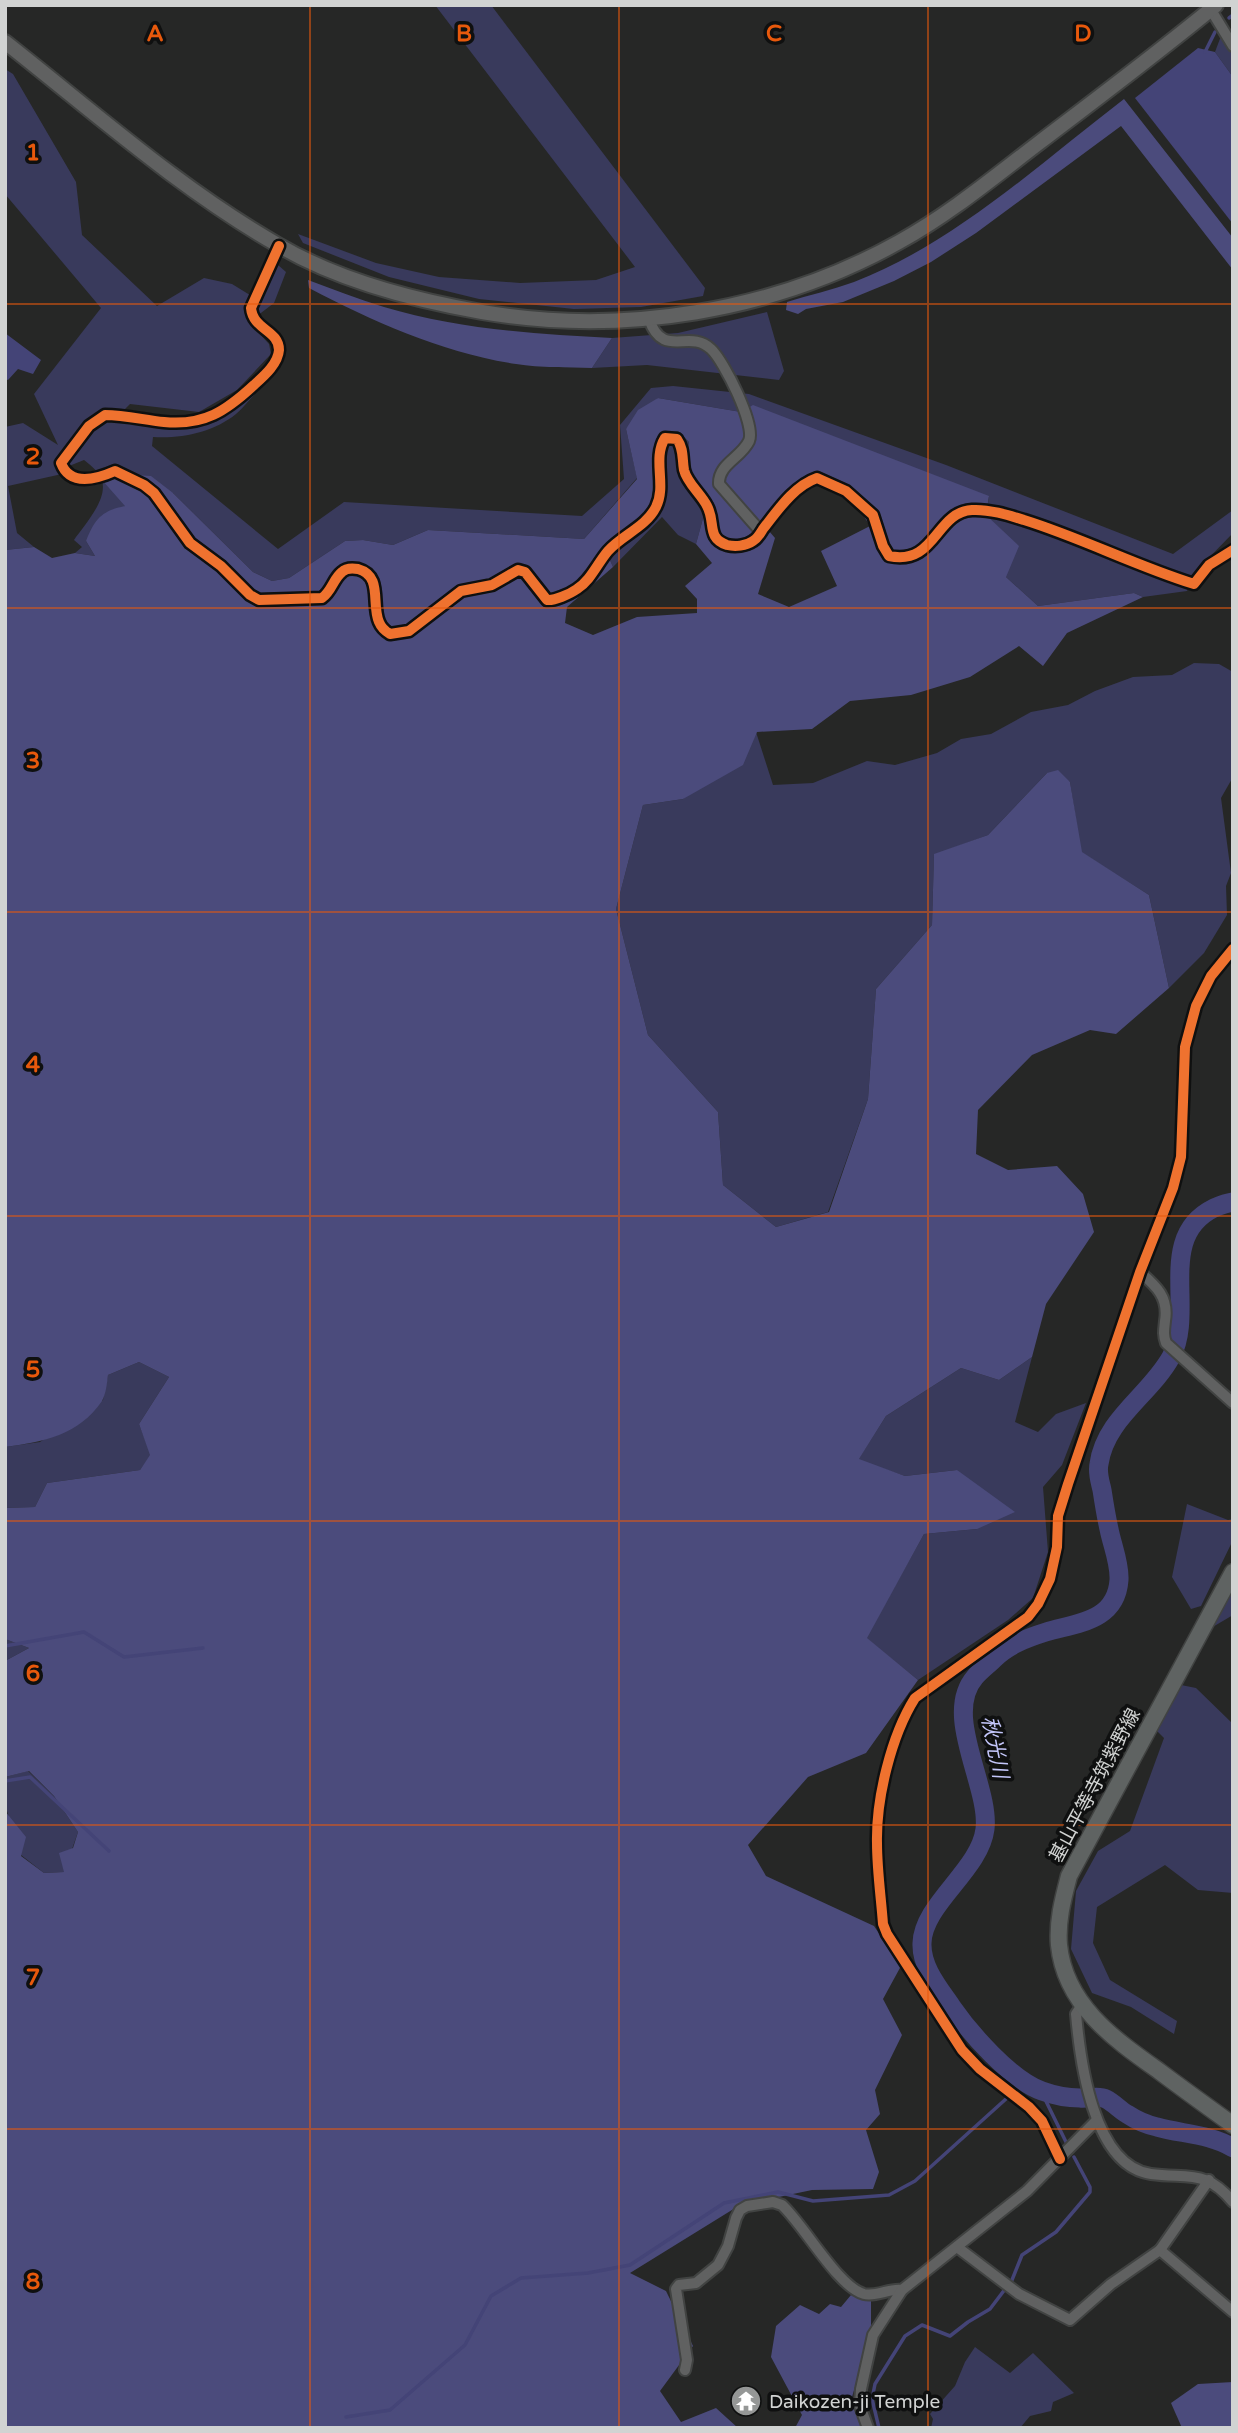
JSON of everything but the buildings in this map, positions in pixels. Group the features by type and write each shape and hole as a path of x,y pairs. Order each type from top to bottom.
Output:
{"main road":[{"name":"基山平等寺筑紫野線","path":"1233,1572 1069,1876 1060,1908 1059,1944 1064,1969 1082,2005 1101,2028 1233,2125"}],"street":[{"path":"5,42 202,197 279,246 373,286 441,305 510,317 565,321 649,319 728,306 771,295 835,272 897,243 958,204 1212,7 1233,46"},
{"path":"279,246 251,308 254,321 272,335 279,346 279,354 275,363 256,383 221,412 191,422 165,422 105,415 89,426 61,463 64,471 72,477 84,480 100,478 115,471 144,485 154,493 190,543 236,578 250,595 267,601 322,598 329,593 342,571 350,568 370,575 379,622 390,634 408,631 461,591 492,585 518,570 525,572 547,600 552,601 576,590 609,550 648,519 657,506 661,490 660,456 665,438 677,439 684,472 712,517 711,529 714,537 730,546 746,545 756,540 804,482 817,478 846,491 873,515 889,556 911,556 928,545 944,523 958,512 971,510 986,510 1048,527 1194,584 1209,565 1233,550"},
{"path":"649,319 653,331 660,338 669,342 696,341 707,345 715,353 740,399 750,423 750,439 741,454 724,468 719,484 761,531"},
{"path":"1060,2159 1042,2121 1029,2107 979,2069 962,2050 887,1934 883,1924 877,1841 882,1792 897,1734 915,1698 1028,1617 1038,1604 1050,1579 1057,1547 1058,1517 1064,1495 1140,1272 1173,1188 1181,1157 1182,1069 1192,1021 1210,976 1233,949"},
{"path":"1140,1272 1155,1285 1165,1299 1167,1312 1163,1336 1167,1343 1233,1403"},
{"path":"1082,2005 1076,2014 1088,2086 1095,2114 1112,2147 1122,2160 1136,2169 1149,2174 1191,2176 1209,2180 1223,2189 1233,2202"},
{"path":"868,2428 860,2406 873,2335 902,2290 1027,2191 1060,2159 1095,2114"},
{"path":"957,2248 1007,2286 1070,2320 1111,2284 1160,2250 1209,2180"},
{"path":"685,2370 687,2360 676,2289 679,2285 696,2283 718,2265 728,2246 736,2218 740,2210 747,2206 773,2202 782,2205 834,2269 863,2294 874,2295 894,2289 902,2290"},
{"path":"1160,2250 1233,2312"}],"shaded area":[{"path":"435,5 491,5 705,288 703,296 641,307 574,309 479,299 389,277 303,243 298,234 376,263 439,277 520,283 596,280 635,267"},
{"path":"1221,36 1233,55 1233,77 1215,52"},
{"path":"1198,48 1215,52 1233,77 1233,224 1135,98"},
{"path":"5,69 13,74 76,182 82,235 157,306 204,278 232,284 258,300 278,265 286,272 274,303 249,322 269,344 271,354 237,390 199,412 130,404 113,421 170,428 219,419 255,394 236,414 218,425 186,435 153,437 152,446 278,549 344,502 582,516 624,479 620,425 651,388 673,386 749,394 946,465 1173,554 1233,510 1233,533 1196,571 1187,591 1143,597 1134,593 1038,606 1006,577 986,515 989,497 741,412 658,398 626,429 637,478 584,539 428,530 393,545 363,540 345,541 289,578 272,581 253,572 173,493 125,506 86,541 95,556 75,553 82,547 74,540 100,501 103,484 100,476 84,460 69,466 62,474 8,486 17,533 34,547 5,550 5,427 23,423 58,445 34,394 101,308 5,194"},
{"path":"1124,99 1233,238 1233,270 1121,126 976,233 931,262 843,302 806,309 798,314 786,310 787,302 854,282 927,246 995,200"},
{"path":"308,280 384,307 440,321 525,332 612,338 592,368 535,366 489,359 436,344 384,324 309,288"},
{"path":"767,312 784,371 779,380 647,365 592,368 612,338 678,333"},
{"path":"5,333 41,360 33,374 18,369 8,380 5,379"},
{"path":"658,398 741,412 753,405 989,496 986,515 1019,546 1006,577 1038,606 1134,593 1143,597 1067,633 1043,666 1019,646 970,677 911,695 850,701 812,729 757,732 743,765 683,799 643,805 616,909 648,1035 718,1112 723,1185 776,1227 829,1212 868,1099 876,989 932,925 934,854 988,835 1047,773 1058,770 1070,782 1082,852 1149,895 1169,988 1116,1034 1090,1030 1032,1055 978,1110 976,1154 1008,1170 1057,1166 1083,1194 1094,1232 1046,1304 1032,1357 999,1380 961,1368 886,1416 859,1459 905,1476 957,1470 1015,1512 977,1529 924,1534 867,1638 918,1680 866,1753 808,1777 748,1845 766,1876 874,1926 901,1966 883,1999 902,2035 875,2090 880,2114 866,2130 879,2172 873,2189 812,2190 740,2205 630,2273 666,2291 693,2346 660,2391 681,2422 716,2408 738,2428 5,2428 5,1811 26,1837 21,1856 44,1873 64,1872 59,1853 73,1848 78,1832 54,1796 29,1771 5,1777 5,1661 29,1648 5,1639 5,1508 35,1507 47,1483 140,1470 150,1455 139,1424 169,1377 139,1362 108,1375 102,1401 82,1422 59,1435 5,1447 5,550 34,547 52,558 75,553 95,556 86,541 93,527 104,513 125,506 102,480 117,474 151,476 173,493 253,572 272,581 289,578 345,541 363,540 393,545 428,530 584,539 637,479 626,429 638,410","holes":["678,431 689,442 687,468 708,500 696,544 712,563 685,586 697,599 697,613 637,617 593,635 565,623 567,607 613,567 606,551 638,521 651,504 657,485 655,454 658,435","816,474 847,489 870,526 821,551 837,586 789,607 758,594 775,538 763,524 801,478"]},
{"path":"678,431 689,442 687,468 708,500 696,544 678,535 662,517 613,567 606,551 657,489 653,447 658,435"},
{"path":"1194,663 1219,664 1233,672 1233,777 1221,798 1231,873 1226,886 1227,915 1204,953 1169,988 1149,895 1081,852 1070,782 1047,773 988,835 934,855 932,925 876,989 868,1099 828,1212 776,1227 723,1185 718,1112 648,1035 616,909 643,805 683,799 756,732 773,785 813,783 867,761 895,765 937,753 961,739 991,734 1031,712 1068,705 1095,691 1133,677 1172,675"},
{"path":"1032,1357 1015,1422 1038,1432 1056,1414 1086,1403 1062,1465 1043,1487 1048,1552 1033,1598 1008,1620 918,1680 866,1638 924,1534 977,1529 957,1470 905,1476 858,1460 886,1416 961,1368 999,1380"},
{"path":"139,1362 169,1377 139,1424 151,1455 140,1470 47,1483 35,1507 5,1508 5,1447 40,1442 103,1400 108,1375"},
{"path":"1187,1504 1228,1520 1233,1519 1233,1540 1201,1606 1191,1609 1172,1577"},
{"path":"1233,1591 1233,1615 1211,1628"},
{"path":"5,1639 29,1648 5,1661"},
{"path":"1181,1685 1196,1688 1233,1724 1233,1893 1198,1890 1165,1865 1097,1907 1093,1943 1110,1980 1177,2021 1174,2034 1131,2007 1092,1993 1071,1949 1076,1891 1098,1851 1130,1831 1164,1738 1156,1730"},
{"path":"28,1771 54,1796 78,1832 64,1872 44,1873 21,1855 5,1811 5,1777"},
{"path":"851,2295 871,2300 871,2333 852,2397 862,2428 795,2428 802,2415 771,2357 776,2326 800,2305 819,2314 830,2304 841,2307"},
{"path":"975,2347 1010,2373 1033,2353 1074,2393 1053,2402 1051,2411 1030,2416 1020,2428 931,2428 933,2419 930,2414 955,2386"},
{"path":"1233,2382 1233,2428 1182,2428 1171,2403 1198,2384"}],"waterway":[{"path":"1229,18 1233,15"},
{"path":"1205,52 1215,32"},
{"name":"秋光川","path":"1233,1202 1214,1208 1196,1221 1186,1237 1181,1256 1178,1339 1171,1357 1119,1420 1103,1448 1099,1474 1119,1574 1111,1605 1102,1613 1081,1623 1039,1634 1012,1646 999,1654 975,1677 966,1693 963,1711 965,1730 981,1792 985,1829 973,1859 932,1914 922,1943 928,1969 960,2018 992,2055 1017,2077 1042,2091 1061,2096 1103,2098 1146,2124 1205,2137 1233,2148"},
{"path":"5,1646 84,1632 124,1657 203,1648"},
{"path":"5,1781 30,1777 109,1851"},
{"path":"1016,2086 1022,2079"},
{"path":"1041,2091 1067,2144"},
{"path":"346,2417 390,2410 465,2345 491,2296 521,2278 588,2273 630,2265 724,2203 778,2192 813,2201 889,2195 915,2181 1007,2098"},
{"path":"879,2428 872,2399 875,2384 905,2336 922,2325 950,2336 990,2309 1012,2280 1022,2255 1056,2232 1090,2192 1074,2157"}],"cycle path":[{"path":"279,246 251,308 256,321 278,343 278,355 262,378 224,409 191,422 164,422 105,415 89,426 61,463 65,471 77,478 100,477 115,471 144,485 154,493 190,543 259,600 322,598 339,575 349,569 358,569 366,573 374,584 379,622 390,634 409,631 461,591 492,585 518,570 525,572 547,600 562,597 582,585 608,551 652,514 659,499 660,455 665,438 677,439 682,450 686,475 710,512 716,538 727,545 744,545 755,540 794,493 817,478 846,491 873,515 889,556 905,557 917,553 950,519 972,510 985,510 1046,527 1194,584 1209,565 1233,550"},
{"path":"1060,2159 1042,2121 1029,2107 980,2069 962,2050 887,1934 883,1924 878,1863 879,1807 892,1749 915,1698 1028,1617 1038,1604 1050,1579 1057,1547 1058,1516 1140,1272 1173,1188 1181,1157 1185,1047 1196,1006 1211,976 1233,949"}],"place":[{"name":"Daikozen-ji Temple","path":"746,2401"}]}
